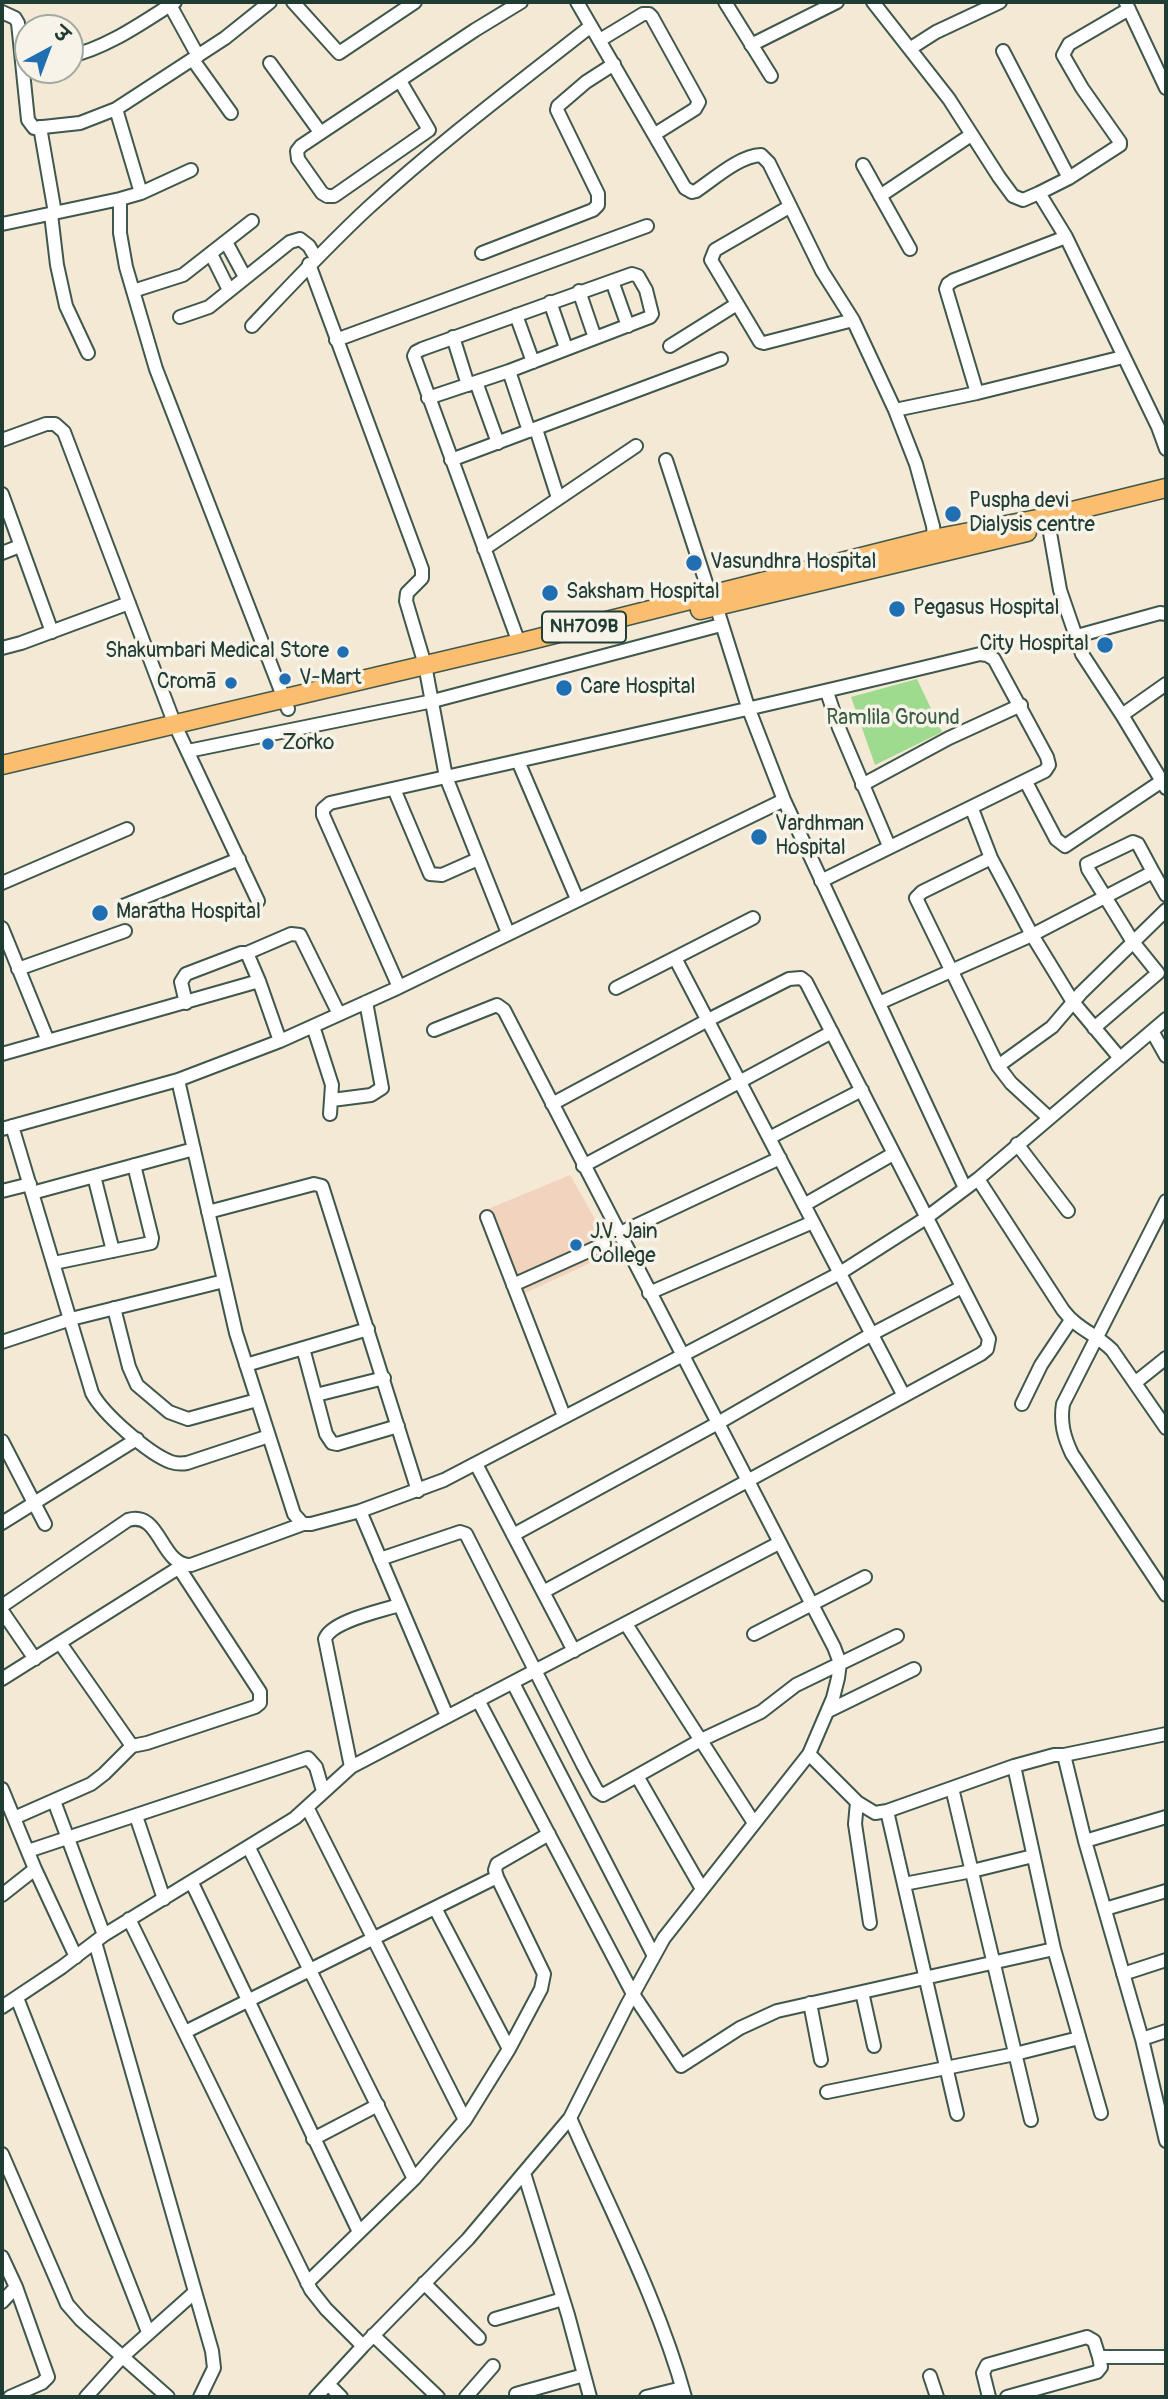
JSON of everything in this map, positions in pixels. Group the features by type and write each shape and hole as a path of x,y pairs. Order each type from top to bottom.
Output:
{"highway":[{"name":"NH709B","path":"426,670 519,643 935,547 1166,488"},
{"name":"NH709B","path":"935,547 1049,527 1166,499"},
{"name":"NH709B","path":"2,775 713,599"},
{"name":"NH709B","path":"2,765 178,730"}],"street":[{"path":"25,84 27,120 34,128 80,123 116,109 196,58 270,2"},
{"path":"293,2 339,53 415,2"},
{"path":"400,81 429,130 334,195 327,196 316,188 298,159 297,151 301,146 475,30 521,2"},
{"path":"577,2 689,192 696,191 737,164 757,155 761,155 768,163 822,271 853,320 895,410 916,464 933,526 935,547"},
{"path":"725,2 771,76"},
{"path":"751,45 837,2"},
{"path":"873,2 949,99 1013,196 1023,200 1069,178 1121,144 1063,58 1063,52 1069,44 1128,5 1166,88"},
{"path":"911,48 936,32 1000,2"},
{"path":"84,53 173,4 196,58 231,113"},
{"path":"600,40 643,13 652,17 699,102 695,109 655,134"},
{"path":"252,326 313,261 440,146 592,26"},
{"path":"1003,51 1069,178"},
{"path":"270,63 320,132"},
{"path":"482,253 598,205 598,194 557,110 558,106 586,82 614,64"},
{"path":"116,109 141,193"},
{"path":"40,127 53,213 57,265 64,299 71,320 88,353"},
{"path":"880,195 971,135"},
{"path":"863,166 911,249"},
{"path":"2,224 141,193 191,170"},
{"path":"1039,193 1066,237 1166,449"},
{"path":"120,199 122,251 156,369 286,703"},
{"path":"789,207 712,253 711,260 758,340 764,343 853,320"},
{"path":"133,291 176,279 252,221"},
{"path":"336,340 648,226"},
{"path":"977,393 947,286 954,280 1066,237"},
{"path":"180,317 209,307 296,239 305,242 336,340 422,569 422,578 409,590 406,597 433,701 446,777 508,933"},
{"path":"226,242 245,277"},
{"path":"211,254 229,290"},
{"path":"428,398 509,371 651,316 646,290 640,277 635,274 579,292 416,352 415,362 428,398 452,460 519,643"},
{"path":"612,281 628,326"},
{"path":"579,292 595,338"},
{"path":"550,302 566,348"},
{"path":"670,346 737,303"},
{"path":"516,314 533,362"},
{"path":"453,337 498,443"},
{"path":"895,410 1123,357"},
{"path":"452,460 721,359"},
{"path":"509,371 558,498"},
{"path":"2,440 46,424 60,427 178,730 258,901"},
{"path":"484,549 636,446"},
{"path":"666,460 748,707 784,800 965,1188"},
{"path":"2,494 52,632"},
{"path":"1026,782 1056,839 1065,846 1164,785 1082,654 1060,590 1049,527"},
{"path":"2,553 20,546"},
{"path":"2,648 129,603"},
{"path":"1077,636 1160,613 1166,614"},
{"path":"188,751 433,701 721,625"},
{"path":"399,987 323,815 323,809 330,803 748,707 827,692 980,654 987,654 994,659 1047,757 1049,765 1045,771 821,881"},
{"path":"1122,715 1166,684"},
{"path":"827,692 862,785 889,846"},
{"path":"862,785 949,738 1020,705"},
{"path":"518,761 577,900"},
{"path":"394,789 430,874 442,875 478,859"},
{"path":"269,1436 177,1464 160,1457 97,1404 31,1188 7,1128 178,1080 280,1041 399,987 784,800"},
{"path":"972,809 991,858 1032,935 1073,1002 1119,1057"},
{"path":"2,883 127,829"},
{"path":"1094,1027 1162,970 1133,942 1088,869 1089,862 1133,842 1138,845 1166,895"},
{"path":"991,858 917,895 918,903 998,1066 1011,1083 1048,1117"},
{"path":"124,906 239,859"},
{"path":"879,1003 1032,935 1153,872"},
{"path":"998,1066 1052,1027 1073,1002 1166,910"},
{"path":"616,988 753,918"},
{"path":"2,928 48,1041"},
{"path":"18,969 125,931"},
{"path":"186,1003 181,982 186,974 291,934 300,935 339,1014"},
{"path":"247,953 280,1041"},
{"path":"675,958 904,1396"},
{"path":"543,1591 904,1396 986,1349 989,1339 806,982 796,977 708,1020 552,1104"},
{"path":"2,1054 259,981"},
{"path":"332,1100 371,1095 382,1088 366,1002"},
{"path":"316,2397 468,2239 570,2118 664,1938 808,1754 828,1711 838,1678 839,1664 834,1647 501,1007 493,1006 434,1030"},
{"path":"2,1679 181,1566 191,1565 303,1524 359,1511 418,1491 476,1464 840,1273 926,1218 978,1179 1166,1018"},
{"path":"313,1026 332,1085 330,1114"},
{"path":"1152,1031 1166,1056"},
{"path":"583,1166 832,1032"},
{"path":"178,1080 236,1333 294,1514 303,1524"},
{"path":"769,1138 862,1090"},
{"path":"1017,1144 1068,1211"},
{"path":"2,1191 94,1176 194,1149"},
{"path":"804,1205 893,1154"},
{"path":"618,1234 780,1158"},
{"path":"54,1263 153,1241 134,1165"},
{"path":"94,1176 113,1251"},
{"path":"978,1179 1071,1320 1112,1350 1166,1427"},
{"path":"208,1212 314,1184 322,1186 418,1491"},
{"path":"1166,1201 1163,1216 1063,1404 1061,1419 1064,1437 1072,1454 1166,1594"},
{"path":"487,1217 564,1416"},
{"path":"649,1293 813,1222"},
{"path":"513,1285 604,1244"},
{"path":"3,1340 71,1319 224,1281"},
{"path":"513,1535 718,1423 872,1334 962,1287"},
{"path":"114,1308 136,1385 169,1412 188,1419 257,1400"},
{"path":"1022,1404 1041,1364 1071,1320"},
{"path":"246,1365 368,1329"},
{"path":"303,1348 326,1434 332,1443 337,1444 398,1426"},
{"path":"1136,1382 1166,1358"},
{"path":"316,1395 384,1378"},
{"path":"2,1523 137,1439"},
{"path":"2,1441 45,1524"},
{"path":"476,1464 574,1651"},
{"path":"359,1511 447,1716"},
{"path":"14,1818 98,1779 132,1746 147,1744 260,1703 260,1692 256,1683 181,1566 174,1560 152,1526 137,1517 128,1520 2,1608 35,1659"},
{"path":"380,1559 463,1532 469,1536 535,1671 600,1794 607,1794 701,1740 761,1712 786,1691 897,1636"},
{"path":"2,2007 129,1919 249,1848 307,1807 351,1767 779,1543"},
{"path":"754,1634 865,1577"},
{"path":"351,1767 325,1639 337,1625 399,1605"},
{"path":"626,1624 754,1823"},
{"path":"60,1643 132,1746"},
{"path":"828,1711 914,1669"},
{"path":"513,1683 654,1956"},
{"path":"478,1700 633,1994 681,2066 760,2017 810,2003 1054,1949"},
{"path":"808,1754 857,1802 875,1813 1054,1755 1166,1734"},
{"path":"1064,1755 1085,1841 1142,2039 1166,2141"},
{"path":"28,1851 308,1759 316,1767 323,1791"},
{"path":"1014,1766 1054,1949 1101,2113"},
{"path":"637,1776 702,1889"},
{"path":"952,1788 1031,2120"},
{"path":"2,1789 76,1957"},
{"path":"54,1801 100,1939 214,2360 212,2375 200,2397"},
{"path":"857,1802 855,1824 870,1923"},
{"path":"307,1807 465,2120"},
{"path":"887,1811 957,2114"},
{"path":"135,1816 164,1899"},
{"path":"1085,1841 1166,1817"},
{"path":"307,2283 414,2179 465,2120 509,2049 541,1989 544,1974 497,1877 497,1864 549,1834"},
{"path":"249,1848 414,2179"},
{"path":"904,1884 1033,1856"},
{"path":"2,1895 35,1869"},
{"path":"185,2032 497,1877"},
{"path":"192,1883 359,2232"},
{"path":"1105,1909 1166,1891"},
{"path":"435,1908 509,2049"},
{"path":"129,1919 307,2283 326,2309 363,2346"},
{"path":"1123,1974 1166,1960"},
{"path":"862,1992 874,2046"},
{"path":"17,1998 148,2332"},
{"path":"810,2003 821,2060"},
{"path":"1142,2039 1166,2031"},
{"path":"827,2092 1015,2054 1079,2038"},
{"path":"313,2139 378,2105"},
{"path":"570,2118 647,2285 684,2393 646,2397"},
{"path":"2,2154 66,2304 167,2397"},
{"path":"524,2172 590,2397"},
{"path":"2,2257 16,2287 48,2377 42,2383 10,2397"},
{"path":"424,2283 479,2338"},
{"path":"2,2302 16,2287"},
{"path":"86,2397 122,2357 195,2292"},
{"path":"495,2319 563,2299"},
{"path":"373,2335 438,2397"},
{"path":"989,2397 983,2373 988,2365 1087,2337 1094,2341 1101,2367 1097,2372 1007,2397"},
{"path":"1099,2357 1166,2357"},
{"path":"466,2397 493,2366"},
{"path":"516,2394 584,2375"},
{"path":"930,2375 937,2397"},
{"path":"328,2384 341,2397"}],"shaded area":[{"path":"570,1175 614,1252 521,1295 488,1209"}],"green space":[{"name":"Ramlila Ground","path":"917,679 942,732 875,765 851,697"}],"place":[{"name":"Puspha devi Dialysis centre","path":"953,514"},
{"name":"Vasundhra Hospital","path":"694,563"},
{"name":"Saksham Hospital","path":"550,593"},
{"name":"Pegasus Hospital","path":"897,609"},
{"name":"City Hospital","path":"1105,645"},
{"name":"Shakumbari Medical Store","path":"343,652"},
{"name":"V-Mart","path":"285,679"},
{"name":"Cromā","path":"231,683"},
{"name":"Care Hospital","path":"564,688"},
{"name":"Zorko","path":"268,744"},
{"name":"Vardhman Hospital","path":"759,837"},
{"name":"Maratha Hospital","path":"100,913"},
{"name":"J.V. Jain College","path":"576,1245"}]}
